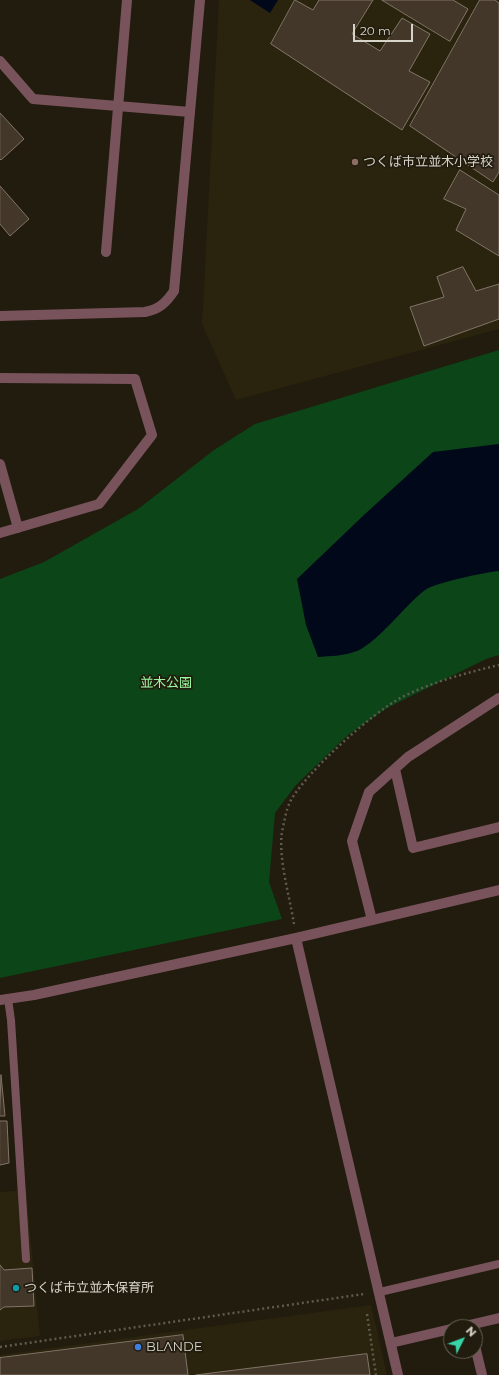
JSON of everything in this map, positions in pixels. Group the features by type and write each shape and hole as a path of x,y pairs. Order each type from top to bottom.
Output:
{"street":[{"path":"106,252 127,0"},
{"path":"0,316 145,312 156,309 166,302 174,291 200,0"},
{"path":"0,61 33,99 190,112"},
{"path":"0,378 135,379 152,435 99,504 0,533"},
{"path":"0,464 18,528"},
{"path":"372,920 352,841 368,792 408,757 499,698"},
{"path":"395,769 413,848 499,827"},
{"path":"4,1000 296,938 499,890"},
{"path":"296,938 380,1292 398,1375"},
{"path":"483,1322 499,1318"},
{"path":"391,1343 443,1331"},
{"path":"478,1359 482,1375"}],"lane":[{"path":"4,1000 11,1020 26,1259"},
{"path":"380,1292 499,1264"}],"path":[{"path":"296,938 284,871 282,833 290,803 310,775 362,725 401,698 456,676 499,665"},
{"path":"0,1346 380,1292"},
{"path":"364,1294 365,1302"},
{"path":"366,1309 376,1375"}],"shaded area":[{"name":"つくば市立並木小学校","path":"219,0 499,0 499,329 236,400 202,324"},
{"path":"26,1190 40,1336 0,1341 0,1192"},
{"path":"371,1305 387,1375 0,1375 0,1355"}],"green space":[{"name":"並木公園","path":"499,350 499,655 486,659 387,708 348,735 296,785 275,813 269,882 282,919 0,978 0,579 44,562 138,509 214,450 255,424"}],"water":[{"path":"250,0 278,0 270,13"},
{"path":"499,444 499,571 460,578 430,587 417,596 380,634 362,648 354,652 336,656 318,657 306,625 297,579 433,452"}],"building":[{"path":"295,0 313,10 319,0 373,0 352,34 380,51 402,18 430,34 409,71 430,82 402,130 271,44"},
{"path":"382,0 453,0 468,9 450,41"},
{"path":"480,0 495,0 499,3 499,172 493,182 410,126"},
{"path":"0,113 24,139 1,160 0,159"},
{"path":"460,170 499,195 499,256 456,230 466,209 444,199"},
{"path":"0,186 29,219 10,236 0,224"},
{"path":"463,267 476,291 499,284 499,319 424,346 410,307 444,297 437,277"},
{"path":"1,1075 5,1116 0,1116"},
{"path":"0,1121 7,1121 9,1163 0,1165"},
{"name":"つくば市立並木保育所","path":"0,1265 4,1270 32,1268 34,1306 4,1307 0,1310"},
{"name":"BLΛNDE","path":"183,1335 188,1375 0,1375 0,1358"},
{"path":"367,1354 370,1375 196,1375"}],"place":[{"name":"つくば市立並木小学校","path":"355,162"},
{"name":"つくば市立並木保育所","path":"16,1288"},
{"name":"BLΛNDE","path":"138,1347"}]}
